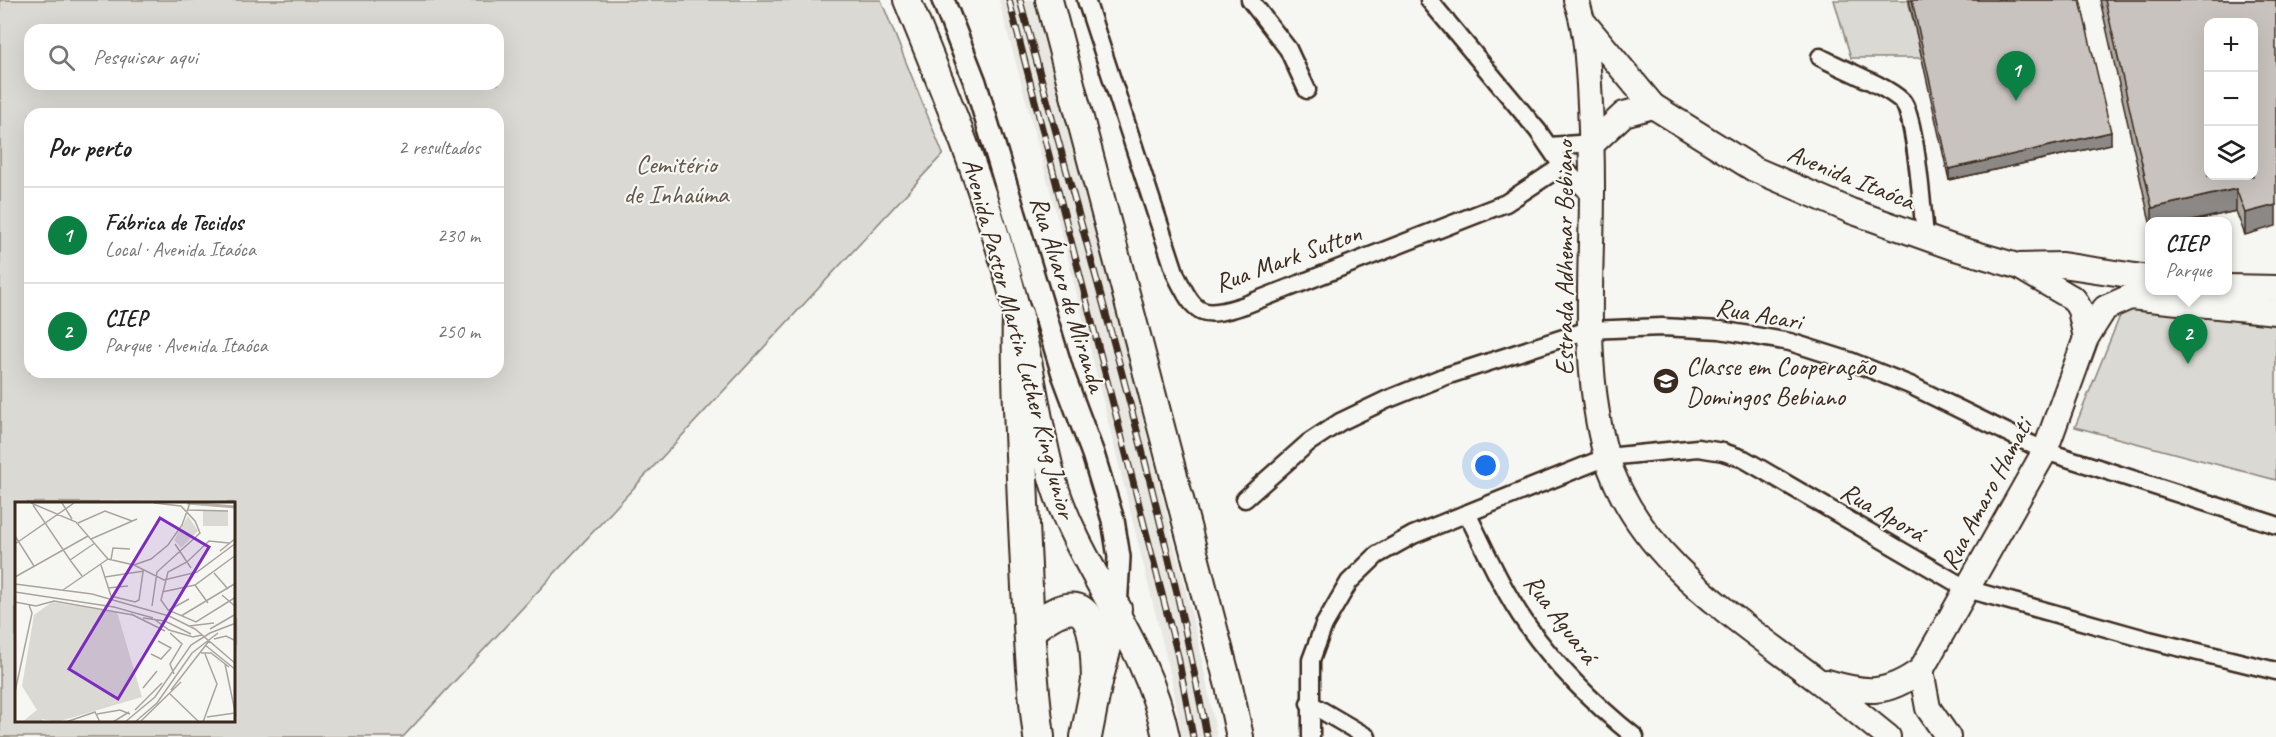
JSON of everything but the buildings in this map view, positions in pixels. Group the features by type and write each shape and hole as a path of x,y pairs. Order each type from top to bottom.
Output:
{"highway":[{"path":"1018,316 1017,361 1029,630 1039,737"},
{"path":"1029,630 1056,612 1073,609 1082,612 1089,619 1096,639 1096,681"},
{"path":"1086,737 1096,681 1116,609"}],"main road":[{"name":"Avenida Pastor Martin Luther King Junior","path":"907,0 958,124 1018,316 1053,480 1071,527 1116,609 1145,669 1166,737"},
{"path":"1049,0 1229,686 1240,737"},
{"name":"Estrada Adhemar Bebiano","path":"1576,0 1584,24 1593,143 1588,330 1598,419 1607,458 1633,510 1653,540 1677,567 1730,615 1816,679 1888,737"},
{"name":"Avenida Itaóca","path":"1584,24 1653,106 1754,169 1851,211 2018,266 2062,265 2145,277"},
{"path":"1593,143 1624,114 1653,106"},
{"path":"2018,266 2049,282 2074,299 2080,310 2086,338"},
{"path":"2232,286 2276,288"},
{"path":"2086,338 2105,308 2130,297 2276,312"},
{"name":"Rua Amaro Hamati","path":"1922,670 2045,451 2086,338"},
{"path":"1922,670 1928,708 1948,737"},
{"name":"Estrada Adhemar Bebiano","path":"1816,679 1852,690 1874,692 1892,688 1922,670"}],"street":[{"name":"Rua Álvaro de Miranda","path":"943,0 975,82 1063,374 1093,454 1113,520 1119,557 1116,609"},
{"name":"Rua Mark Sutton","path":"1086,0 1176,275 1190,304 1205,313 1221,312 1245,304 1506,203 1562,166"},
{"path":"1250,0 1288,49 1307,90"},
{"path":"1429,0 1549,146 1562,166 1593,198"},
{"path":"1820,57 1897,97 1907,108 1921,189 1925,237"},
{"path":"1549,146 1593,143"},
{"name":"Rua Acari","path":"1245,499 1308,443 1340,422 1443,377 1588,330 1662,327 1720,330 1790,342 1850,361 1910,385 2045,451 2276,525"},
{"name":"Rua Aporá","path":"1311,737 1309,703 1311,660 1324,625 1349,582 1377,555 1413,536 1607,458 1698,448 1733,455 1780,479 1816,503 1968,589 2149,640 2276,671"},
{"name":"Rua Aguará","path":"1468,515 1526,624 1566,674 1635,737"},
{"path":"1309,703 1367,737"}],"shaded area":[{"path":"999,0 1033,0 1089,204 1198,639 1217,737 1182,737 1172,681 1065,246"}],"green space":[{"name":"Cemitério de Inhaúma","path":"0,0 881,0 943,154 403,737 0,737"},
{"path":"1834,0 1908,0 1922,58 1851,58"},
{"path":"2276,299 2276,480 2075,427 2126,301"}],"railway":[{"path":"1009,0 1178,656 1193,737"},
{"path":"1020,0 1144,459 1167,551 1207,737"}],"place":[{"name":"Fábrica de Tecidos","path":"2016,101"},
{"name":"CIEP","path":"2188,364"},
{"name":"Classe em Cooperação Domingos Bebiano","path":"1666,381"}]}
